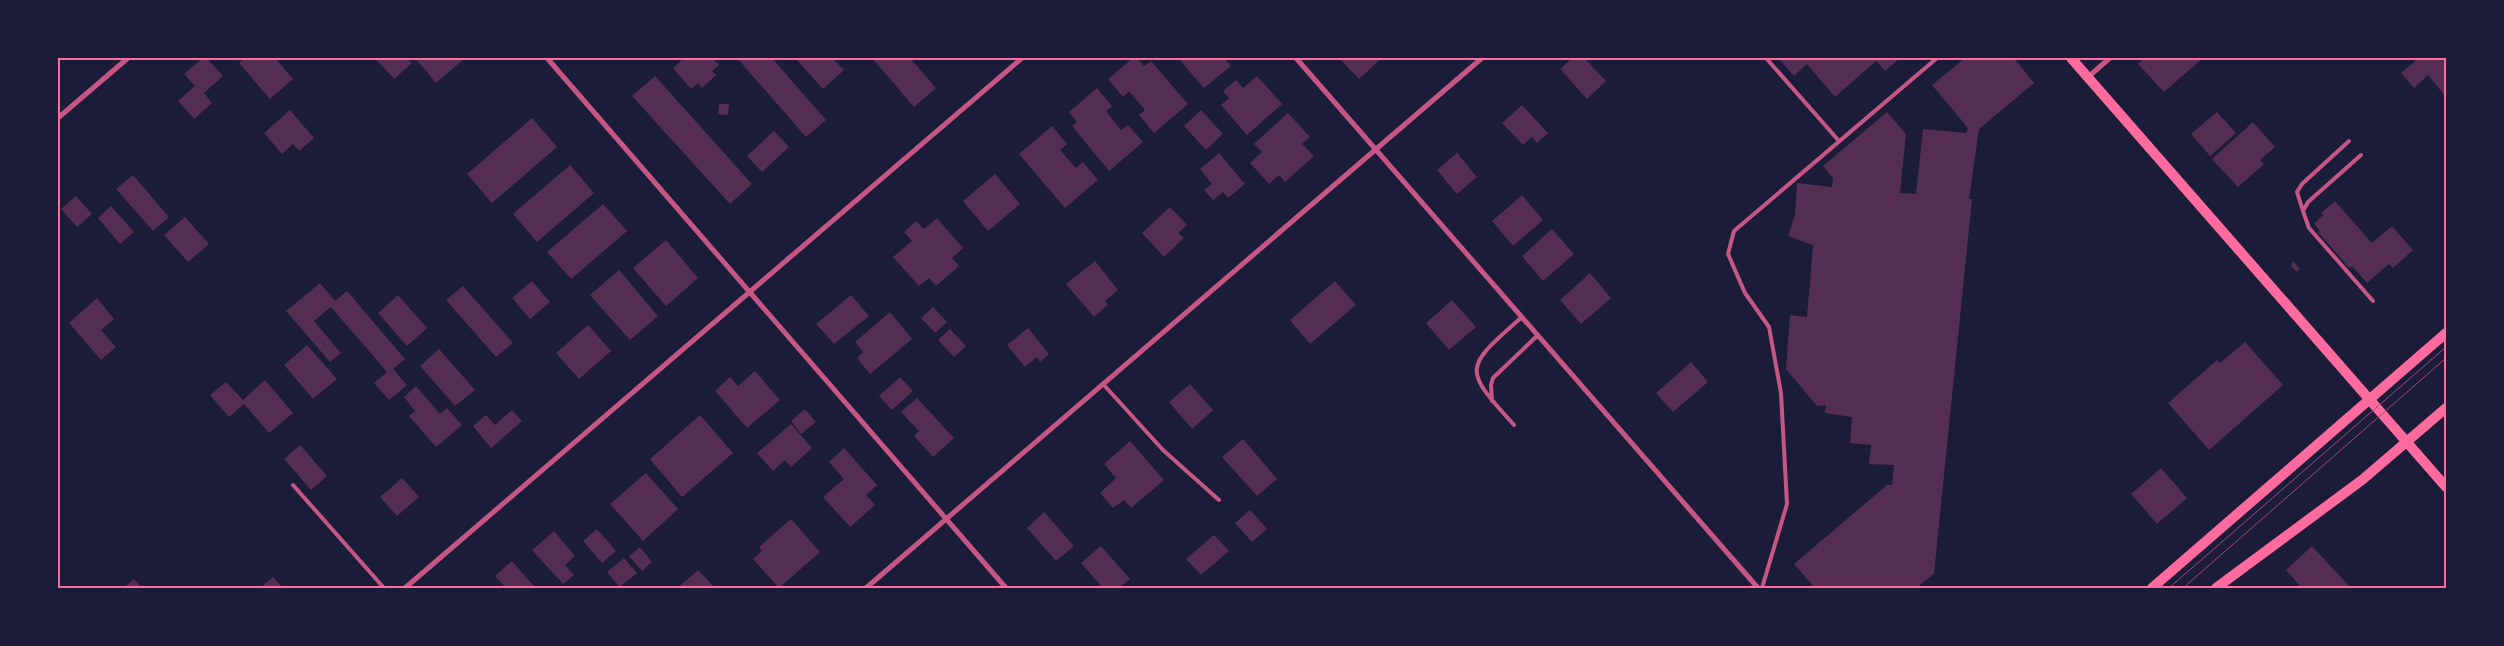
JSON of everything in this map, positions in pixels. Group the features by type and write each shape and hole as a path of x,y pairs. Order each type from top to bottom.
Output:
{"main road":[{"path":"2071,58 2446,487"},
{"path":"2152,588 2370,401 2446,333"},
{"path":"2216,588 2362,480 2408,443 2446,408"}],"street":[{"path":"58,118 128,58"},
{"path":"547,58 1006,588"},
{"path":"405,588 1022,58"},
{"path":"1296,58 1758,588"},
{"path":"866,588 1482,58"},
{"path":"2088,77 2110,58"}],"lane":[{"path":"1766,58 1839,141"},
{"path":"1762,588 1787,504 1780,393 1770,328 1745,293 1728,254 1734,231 1937,58"},
{"path":"2349,141 2302,184 2297,192 2309,228 2373,301"},
{"path":"2303,211 2308,202 2361,155"},
{"path":"1514,425 1477,381 1477,363 1488,348 1522,317"},
{"path":"1492,401 1490,385 1493,378 1538,335"},
{"path":"1103,384 1163,450 1220,500"},
{"path":"293,485 384,588"}],"building":[{"path":"203,58 207,58 223,76 204,93 212,103 194,119 178,101 195,86 184,74"},
{"path":"245,58 275,58 293,79 270,99 239,63"},
{"path":"375,58 407,58 412,63 394,79"},
{"path":"465,58 436,83 416,59"},
{"path":"684,58 712,58 719,65 712,71 716,75 702,88 698,83 691,89 673,68"},
{"path":"737,58 772,58 826,120 806,137"},
{"path":"795,58 832,58 844,70 823,89"},
{"path":"872,58 910,58 936,88 914,107"},
{"path":"1133,58 1137,58 1144,66 1151,61 1188,104 1154,133 1139,115 1145,110 1129,91 1123,97 1108,79"},
{"path":"1178,58 1224,58 1231,66 1204,88"},
{"path":"1339,58 1382,58 1359,79"},
{"path":"1572,58 1584,58 1606,81 1587,99 1560,69"},
{"path":"1778,58 1900,58 1885,71 1876,61 1835,97 1807,64 1794,76"},
{"path":"1965,58 2014,58 2034,83 1979,129 1969,199 1972,199 1934,574 1916,588 1815,588 1794,564 1887,485 1892,485 1894,465 1869,464 1871,445 1850,443 1852,417 1825,413 1826,405 1817,406 1786,369 1790,315 1807,317 1813,245 1788,236 1795,215 1797,183 1832,187 1833,178 1823,166 1887,112 1906,134 1900,193 1916,194 1923,129 1966,133 1968,128 1932,85"},
{"path":"2145,58 2203,58 2164,92 2138,64"},
{"path":"2412,58 2446,58 2446,97 2428,75 2414,88 2401,73 2415,61"},
{"path":"655,76 752,184 730,204 632,96"},
{"path":"1257,76 1282,104 1247,135 1221,105 1229,98 1223,91 1236,80 1243,88"},
{"path":"1097,88 1112,106 1106,111 1121,130 1128,125 1143,142 1109,171 1072,126 1077,122 1069,112"},
{"path":"719,104 729,104 728,115 718,114"},
{"path":"1522,105 1548,133 1537,143 1532,137 1523,145 1502,123"},
{"path":"290,110 314,138 299,151 293,144 282,154 264,133"},
{"path":"1201,110 1223,134 1206,150 1184,126"},
{"path":"2217,112 2236,133 2210,156 2191,134"},
{"path":"1288,113 1310,137 1302,144 1314,156 1285,182 1279,175 1269,184 1250,163 1262,152 1254,144"},
{"path":"532,118 557,147 492,203 467,174"},
{"path":"2253,122 2275,147 2260,160 2264,164 2238,187 2212,159"},
{"path":"1052,126 1067,144 1060,150 1076,168 1083,162 1098,180 1065,208 1019,154"},
{"path":"774,131 789,147 762,172 747,156"},
{"path":"1219,153 1245,184 1228,198 1223,192 1213,200 1204,190 1212,184 1200,169"},
{"path":"1457,153 1477,177 1457,194 1437,170"},
{"path":"570,165 594,193 537,242 513,214"},
{"path":"995,174 1020,204 988,231 963,201"},
{"path":"133,175 169,217 153,231 116,189"},
{"path":"1522,195 1543,220 1513,246 1492,221"},
{"path":"76,196 92,214 77,227 61,209"},
{"path":"2335,201 2372,243 2392,226 2413,250 2393,268 2389,264 2367,283 2352,266 2349,268 2318,232 2320,231 2314,224 2323,215 2321,213"},
{"path":"603,204 627,231 571,279 547,252"},
{"path":"111,206 134,232 120,244 98,218"},
{"path":"1170,207 1187,225 1178,233 1184,238 1164,257 1142,233"},
{"path":"185,217 209,244 188,262 164,235"},
{"path":"937,218 963,248 952,258 959,266 936,286 929,278 919,286 893,257 912,241 904,232 916,221 924,229"},
{"path":"1552,229 1574,254 1543,281 1522,256"},
{"path":"666,240 698,278 666,306 633,268"},
{"path":"1095,261 1118,290 1105,301 1108,305 1094,317 1066,284"},
{"path":"2293,261 2300,269 2297,272 2291,266"},
{"path":"619,270 658,316 630,340 590,295"},
{"path":"1590,273 1611,298 1581,324 1560,300"},
{"path":"532,281 550,302 530,319 512,298"},
{"path":"1335,281 1356,305 1310,344 1290,320"},
{"path":"320,283 335,301 347,291 405,359 393,369 407,385 389,400 374,383 387,372 331,307 314,321 341,353 330,362 286,311"},
{"path":"463,286 513,343 496,357 446,300"},
{"path":"398,295 427,328 407,346 378,313"},
{"path":"851,295 869,316 834,344 816,324"},
{"path":"97,298 114,319 101,330 116,347 101,360 69,323"},
{"path":"1452,300 1476,327 1449,350 1426,323"},
{"path":"933,307 947,322 935,333 921,318"},
{"path":"890,312 912,339 870,374 857,358 863,352 855,342"},
{"path":"588,325 611,351 579,379 556,353"},
{"path":"1028,328 1049,354 1040,362 1037,357 1025,367 1007,345"},
{"path":"950,329 966,346 954,357 938,340"},
{"path":"2245,342 2283,385 2209,450 2168,403 2217,360 2220,363"},
{"path":"307,345 337,379 313,399 284,365"},
{"path":"439,349 475,390 455,406 420,366"},
{"path":"1691,362 1708,382 1673,412 1656,393"},
{"path":"755,371 780,400 747,428 715,391 730,377 738,386"},
{"path":"900,377 913,391 892,410 879,396"},
{"path":"265,380 293,413 269,433 244,404 229,417 210,395 226,382 243,400"},
{"path":"1190,384 1213,410 1192,429 1169,402"},
{"path":"416,386 440,414 447,408 462,425 436,447 409,416 415,411 404,397"},
{"path":"917,398 954,438 933,457 914,436 919,431 901,412"},
{"path":"805,409 816,422 801,434 791,421"},
{"path":"512,410 522,421 491,448 473,426 486,415 495,425"},
{"path":"700,415 733,453 682,497 650,459"},
{"path":"791,424 812,448 791,467 785,460 773,471 757,453"},
{"path":"1243,439 1277,479 1257,496 1222,457"},
{"path":"1130,441 1164,480 1131,508 1124,500 1113,508 1100,493 1116,478 1104,464"},
{"path":"300,445 327,476 311,490 284,459"},
{"path":"844,448 877,485 866,495 875,505 850,527 823,497 844,479 829,462"},
{"path":"2161,468 2187,498 2157,524 2131,494"},
{"path":"646,473 678,509 643,541 610,504"},
{"path":"402,478 419,497 397,516 380,497"},
{"path":"1250,510 1267,529 1252,542 1235,523"},
{"path":"1044,512 1074,546 1056,561 1027,528"},
{"path":"791,519 820,552 779,588 753,559 762,551 759,547"},
{"path":"597,529 616,551 602,563 583,541"},
{"path":"554,531 575,556 565,565 574,575 563,584 532,550"},
{"path":"1214,535 1229,551 1201,575 1186,559"},
{"path":"1101,546 1130,579 1119,588 1103,588 1081,563"},
{"path":"2312,546 2351,588 2302,588 2286,570"},
{"path":"640,547 652,562 642,571 629,556"},
{"path":"624,558 637,573 620,587 607,572"},
{"path":"512,561 534,586 531,588 506,588 495,576"},
{"path":"698,570 715,588 677,588"},
{"path":"273,577 283,588 260,588"},
{"path":"134,579 142,588 125,587"}],"tram line":[{"path":"2169,588 2446,347"},
{"path":"2183,588 2446,358"}]}
